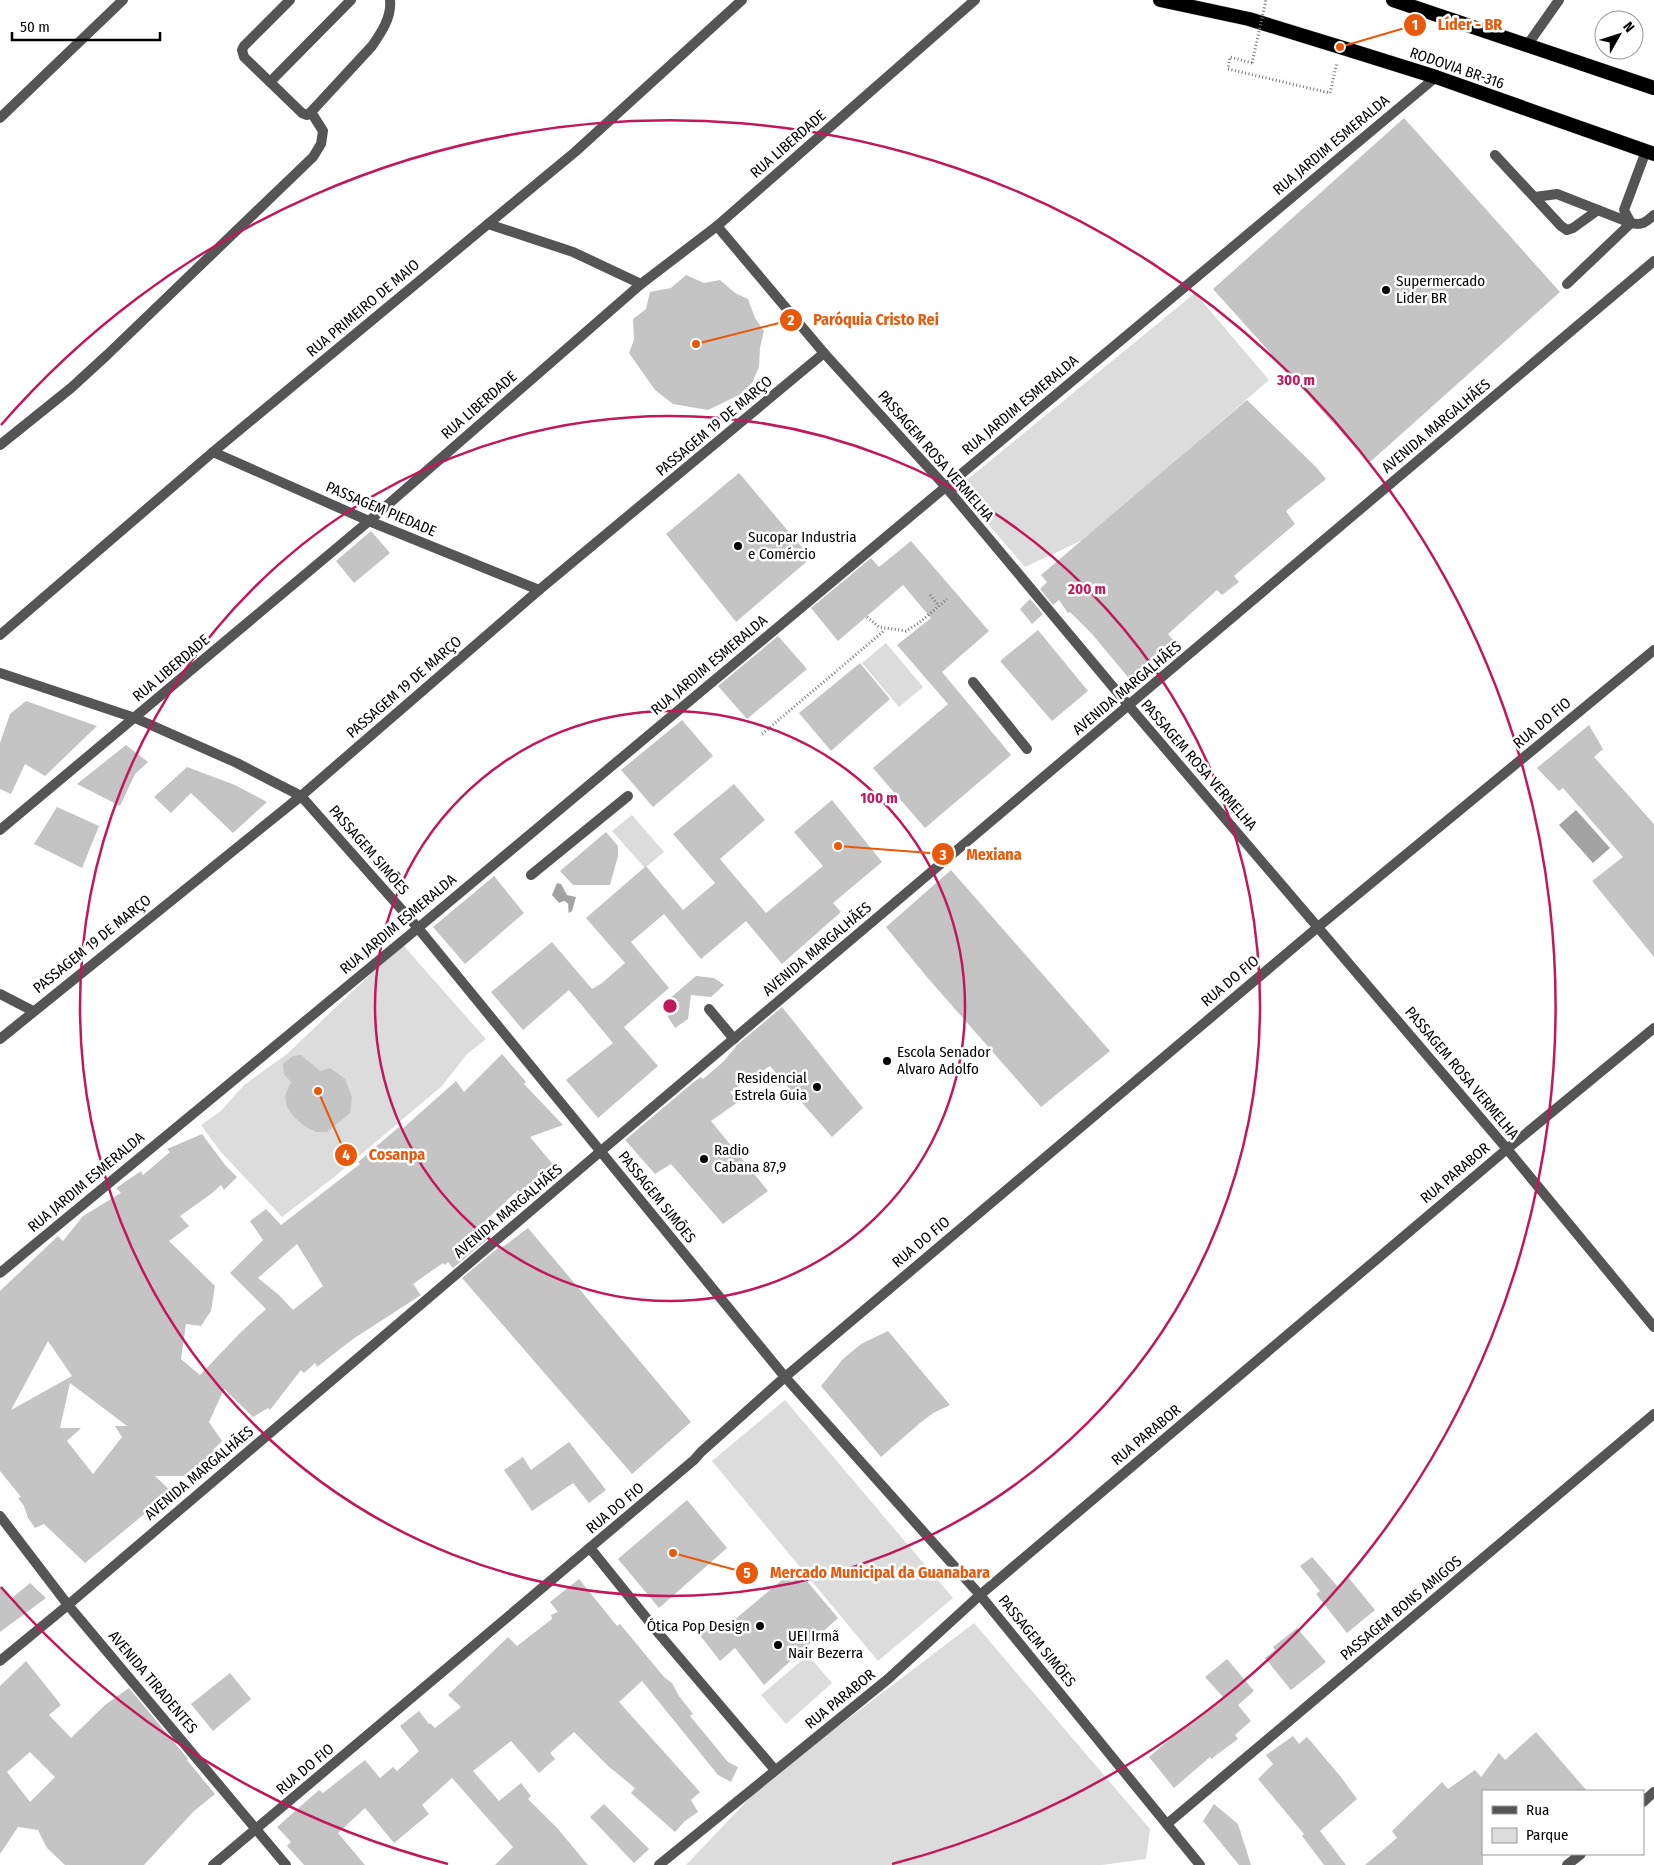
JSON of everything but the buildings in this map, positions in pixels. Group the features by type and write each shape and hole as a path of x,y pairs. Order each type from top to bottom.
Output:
{"highway":[{"name":"RODOVIA BR-316","path":"1160,0 1249,19 1340,47 1436,77 1650,152"},
{"path":"1393,0 1654,88"}],"street":[{"path":"0,118 123,0"},
{"path":"290,0 242,50 244,57 302,113 307,114 311,112 379,36 389,15 390,0"},
{"path":"270,82 351,0"},
{"name":"RUA PRIMEIRO DE MAIO","path":"0,635 213,452 575,152 742,0"},
{"name":"RUA LIBERDADE","path":"0,830 368,521 641,284 717,226 975,0"},
{"path":"1528,44 1559,0"},
{"name":"RUA JARDIM ESMERALDA","path":"0,1273 418,928 1436,77"},
{"path":"0,445 71,388 107,355 313,157 321,144 323,131 311,112"},
{"path":"1631,223 1624,210 1650,152"},
{"path":"1495,154 1560,226 1567,230 1573,228 1598,210"},
{"path":"1535,197 1557,194 1639,226 1654,215"},
{"path":"1566,284 1631,223"},
{"path":"488,224 573,252 641,284"},
{"name":"PASSAGEM ROSA VERMELHA","path":"717,226 824,353 945,486 1129,706 1507,1149 1654,1327"},
{"name":"AVENIDA MARGALHÃES","path":"0,1660 68,1605 601,1151 1654,261"},
{"name":"PASSAGEM 19 DE MARÇO","path":"0,1039 301,796 539,590 824,353"},
{"name":"PASSAGEM PIEDADE","path":"213,452 368,521 539,590"},
{"name":"RUA DO FIO","path":"213,1865 694,1460 785,1377 1318,926 1654,650"},
{"name":"PASSAGEM SIMÕES","path":"0,673 134,718 237,763 301,796 418,928 785,1377 980,1595 1200,1865"},
{"path":"973,682 1027,748"},
{"path":"531,875 628,796"},
{"path":"0,994 33,1011"},
{"path":"709,1009 734,1039"},
{"name":"RUA PARABOR","path":"659,1865 888,1679 980,1595 1507,1149 1654,1028"},
{"name":"PASSAGEM BONS AMIGOS","path":"1167,1824 1654,1414"},
{"name":"AVENIDA TIRADENTES","path":"0,1516 68,1605 286,1865"},
{"path":"590,1548 660,1635 775,1770"},
{"path":"1644,1801 1654,1792"},
{"path":"1567,1865 1580,1855"}],"path":[{"path":"1266,0 1252,62 1230,57 1228,69 1330,93 1340,47"},
{"path":"930,596 939,606"},
{"path":"868,617 879,627 886,630 906,631 919,623 946,599"},
{"path":"762,734 886,630"}],"green space":[{"path":"1195,293 1269,380 1087,538 1025,567 957,488"},
{"path":"886,643 923,687 899,707 862,663"},
{"path":"632,815 664,852 645,868 612,831"},
{"path":"402,944 486,1039 467,1054 442,1086 333,1178 282,1217 220,1151 201,1125 221,1111 244,1085 287,1054"},
{"path":"785,1400 953,1598 878,1661 712,1461"},
{"path":"974,1623 1150,1829 1146,1859 1102,1865 686,1865 765,1782"},
{"path":"808,1655 832,1683 786,1724 761,1695"}],"shaded area":[{"path":"1576,810 1610,848 1593,863 1559,825"},
{"path":"557,883 561,884 567,895 576,897 572,911 569,913 567,903 564,901 559,903 552,895"}],"place":[{"name":"Líder - BR","path":"1340,47"},
{"name":"Supermercado Lider BR","path":"1386,290"},
{"name":"Paróquia Cristo Rei","path":"696,344"},
{"name":"Sucopar Industria e Comércio","path":"738,546"},
{"name":"Mexiana","path":"838,846"},
{"name":"Escola Senador Alvaro Adolfo","path":"887,1061"},
{"name":"Residencial Estrela Guia","path":"817,1087"},
{"name":"Cosanpa","path":"318,1091"},
{"name":"Radio Cabana 87,9","path":"704,1159"},
{"name":"Mercado Municipal da Guanabara","path":"673,1553"},
{"name":"Ótica Pop Design","path":"760,1626"},
{"name":"UEI Irmã Nair Bezerra","path":"778,1645"}]}
